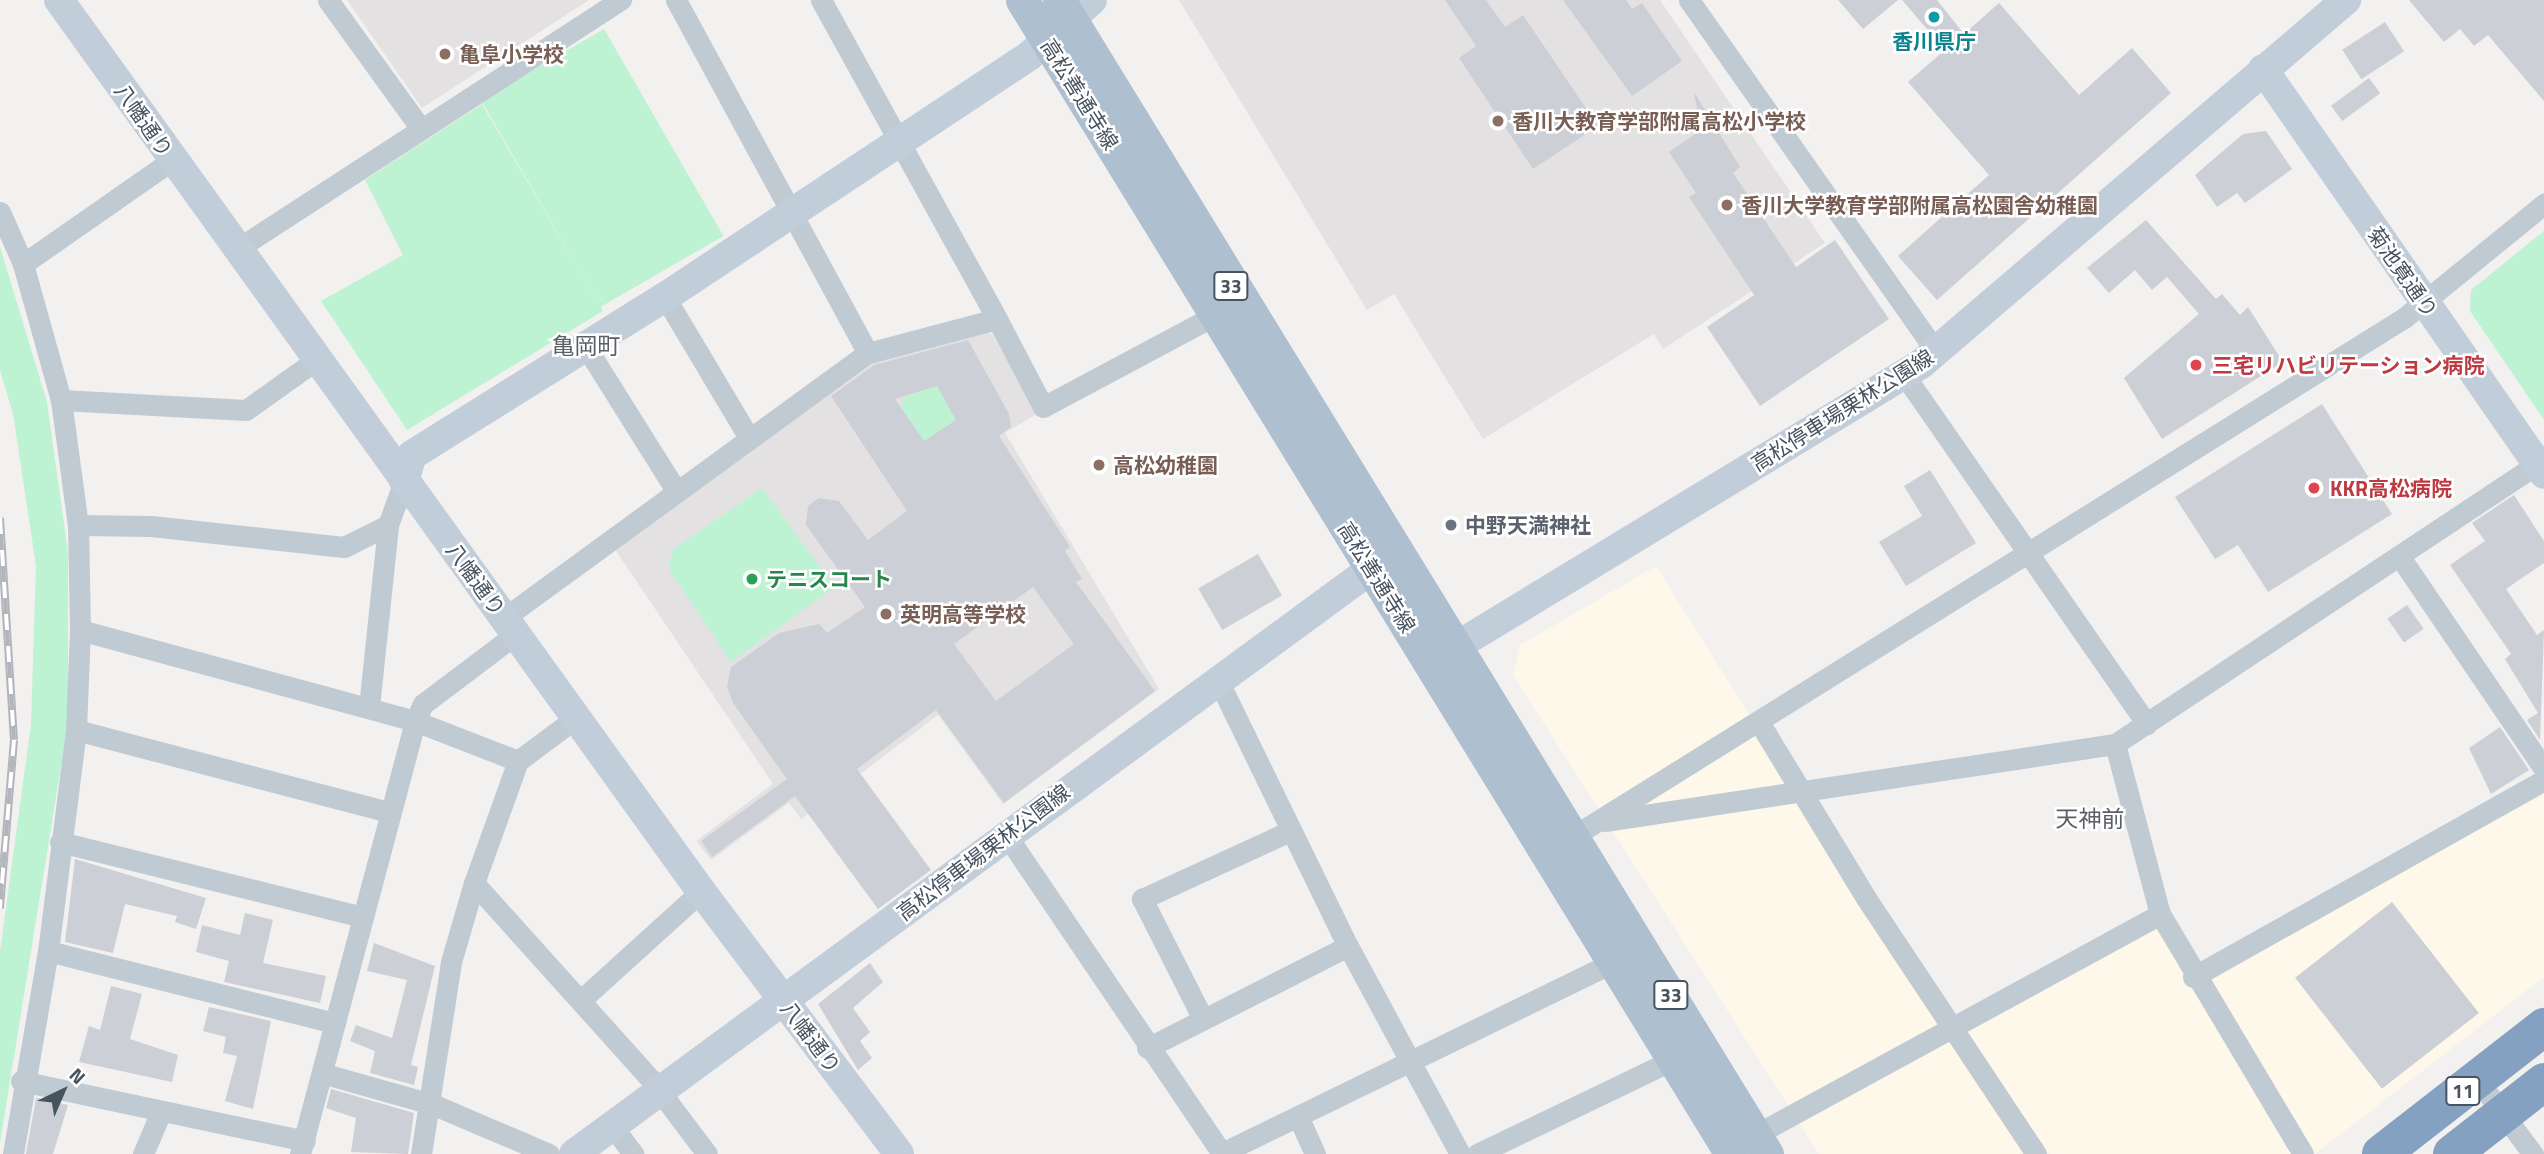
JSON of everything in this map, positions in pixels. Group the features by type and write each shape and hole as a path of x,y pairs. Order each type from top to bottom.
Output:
{"highway":[{"name":"11","path":"2381,1154 2544,1027"},
{"name":"11","path":"2452,1154 2544,1082"}],"main road":[{"name":"高松善通寺線","path":"1022,0 1067,14 1382,560"},
{"name":"高松善通寺線","path":"1067,14 1217,314 1443,654 1574,836 1630,954 1741,1149"}],"street":[{"name":"八幡通り","path":"59,0 701,891 899,1154"},
{"path":"328,0 421,129"},
{"path":"237,248 621,0"},
{"path":"676,0 794,211 868,353"},
{"path":"821,0 1043,407 1217,314"},
{"path":"1689,0 1936,352"},
{"name":"高松停車場栗林公園線","path":"1443,654 1905,376 2346,0"},
{"path":"369,707 388,525 412,455 665,297 794,211 898,139 1067,14"},
{"name":"菊池寛通り","path":"2263,69 2541,469"},
{"path":"23,264 172,160"},
{"path":"1574,836 2424,302 2544,204"},
{"path":"0,212 23,264 61,400 78,525 80,630 76,730 48,951 20,1081 13,1154"},
{"path":"665,297 748,436"},
{"path":"20,1081 303,1148 325,1074 335,1023 389,812 415,721 423,704 510,626 675,489 868,353 997,319"},
{"path":"586,347 675,489"},
{"path":"61,400 246,410 316,360"},
{"path":"1905,376 2147,724"},
{"path":"1574,836 1803,794 2115,744 2400,557 2541,469"},
{"path":"78,525 151,526 344,547 388,525"},
{"path":"2400,557 2544,769"},
{"name":"高松停車場栗林公園線","path":"574,1154 785,1002 1005,833 1382,560"},
{"path":"80,630 369,707 415,721 518,761"},
{"path":"1217,678 1348,946 1460,1154"},
{"path":"421,1154 432,1104 450,962 474,883 518,761 577,717"},
{"path":"1759,722 2036,1154"},
{"path":"76,730 389,812"},
{"path":"2115,744 2160,914 2193,976 2303,1154"},
{"path":"2193,976 2544,780"},
{"path":"1203,1019 1142,899 1290,831"},
{"path":"1005,833 1147,1048 1221,1153 1630,954"},
{"path":"60,842 363,917"},
{"path":"474,883 581,1000 661,1093 707,1154"},
{"path":"581,1000 701,891"},
{"path":"1741,1149 1951,1025 2160,914"},
{"path":"1147,1048 1348,946"},
{"path":"48,951 335,1023"},
{"path":"1477,1154 1688,1053"},
{"path":"325,1074 432,1104 549,1154"},
{"path":"2477,1080 2533,1154"},
{"path":"143,1154 160,1114"},
{"path":"1298,1116 1315,1154"},
{"path":"613,1127 633,1154"}],"shaded area":[{"name":"亀阜小学校","path":"347,0 589,0 422,108"},
{"name":"香川大教育学部附属高松小学校","path":"1179,0 1660,0 1825,243 1663,349 1654,334 1483,439 1394,294 1367,310"},
{"name":"英明高等学校","path":"974,327 993,335 1037,414 1005,433 1159,689 1003,804 938,715 801,819 789,803 711,860 696,841 773,784 608,539 856,361"},
{"path":"1656,566 2027,1154 1819,1154 1513,675 1520,645"},
{"path":"2544,794 2544,977 2315,1154 2211,982 2216,973"},
{"path":"2150,929 2161,931 2295,1154 2049,1154 1967,1033 1973,1021"}],"green space":[{"path":"604,29 724,236 601,307 481,100"},
{"path":"482,104 603,311 407,430 321,301 403,255 365,180"},
{"path":"2544,231 2544,420 2470,311 2471,290"},
{"path":"0,247 47,402 68,553 68,723 0,1143 0,952 31,724 36,566 13,414 0,370"},
{"path":"937,386 956,420 924,441 901,408 904,397"},
{"name":"テニスコート","path":"762,488 835,587 731,662 670,571 670,560 673,549"}],"building":[{"path":"1445,0 1486,0 1505,27 1523,15 1598,126 1533,169 1459,58 1476,46"},
{"path":"1563,0 1626,0 1632,9 1642,3 1682,61 1632,96"},
{"name":"香川県庁","path":"1838,0 1898,0 1863,29"},
{"path":"1902,0 1937,0 1964,34 1999,3 2079,95 2132,48 2171,93 1937,300 1898,256 1989,175 1908,82 1945,50"},
{"path":"2409,0 2544,0 2544,101 2488,35 2474,46 2460,29 2444,42"},
{"path":"2385,22 2404,51 2361,79 2342,50"},
{"path":"2369,78 2380,93 2342,121 2331,106"},
{"path":"1694,92 1740,167 1733,173 1796,267 1835,240 1889,319 1760,406 1707,327 1754,295 1689,197 1696,193 1669,152 1701,130"},
{"path":"2266,131 2292,169 2245,203 2237,193 2217,207 2195,175 2243,134"},
{"path":"2146,220 2216,299 2222,294 2240,315 2248,307 2283,362 2162,439 2124,378 2199,314 2167,277 2152,290 2135,270 2109,293 2087,268"},
{"name":"英明高等学校","path":"968,340 1009,414 1011,427 999,436 1070,547 1065,551 1082,579 1076,582 1155,691 1004,803 936,710 857,769 931,870 878,909 795,796 712,857 701,841 787,779 733,703 727,687 731,667 779,633 819,624 827,633 865,607 806,525 808,506 819,498 839,501 868,540 907,511 831,396 874,365","holes":["937,386 956,420 924,441 895,399","1033,587 1074,644 996,701 954,644"]},
{"path":"2322,404 2392,514 2268,592 2238,545 2215,559 2175,497"},
{"path":"1930,470 1976,543 1906,586 1879,542 1922,516 1904,486"},
{"path":"2514,495 2544,541 2544,563 2506,589 2537,635 2544,630 2540,740 2527,720 2538,713 2505,659 2511,654 2450,565 2485,541 2472,523"},
{"path":"1258,554 1282,596 1222,630 1198,588"},
{"path":"2407,605 2424,629 2404,643 2387,619"},
{"path":"2500,727 2529,770 2491,794 2469,748"},
{"path":"75,859 206,898 196,929 175,922 177,916 125,904 113,953 65,942"},
{"path":"2392,902 2479,1013 2382,1089 2295,978"},
{"path":"245,913 273,920 263,963 326,976 320,1003 224,982 229,961 196,952 202,925 240,935"},
{"path":"374,943 435,966 411,1065 418,1067 414,1085 370,1073 375,1051 350,1041 356,1025 392,1038 407,980 367,971"},
{"path":"870,963 883,982 853,1008 870,1032 860,1041 872,1058 858,1070 818,1004"},
{"path":"111,986 142,994 130,1039 178,1055 172,1082 79,1062 89,1026 100,1030"},
{"path":"209,1007 271,1021 253,1109 225,1101 237,1056 223,1053 226,1037 203,1031"},
{"path":"331,1089 414,1113 408,1154 351,1152 356,1118 326,1108"},
{"path":"36,1098 68,1105 53,1154 26,1154"}],"railway":[{"path":"0,518 14,740 0,908"}],"place":[{"name":"香川県庁","path":"1934,17"},
{"name":"亀阜小学校","path":"445,54"},
{"name":"香川大教育学部附属高松小学校","path":"1498,121"},
{"name":"香川大学教育学部附属高松園舎幼稚園","path":"1727,205"},
{"name":"三宅リハビリテーション病院","path":"2196,365"},
{"name":"高松幼稚園","path":"1099,465"},
{"name":"KKR高松病院","path":"2314,488"},
{"name":"中野天満神社","path":"1451,525"},
{"name":"テニスコート","path":"752,579"},
{"name":"英明高等学校","path":"886,614"}],"district":[{"name":"亀岡町","path":"586,346"},
{"name":"天神前","path":"2090,819"}]}
